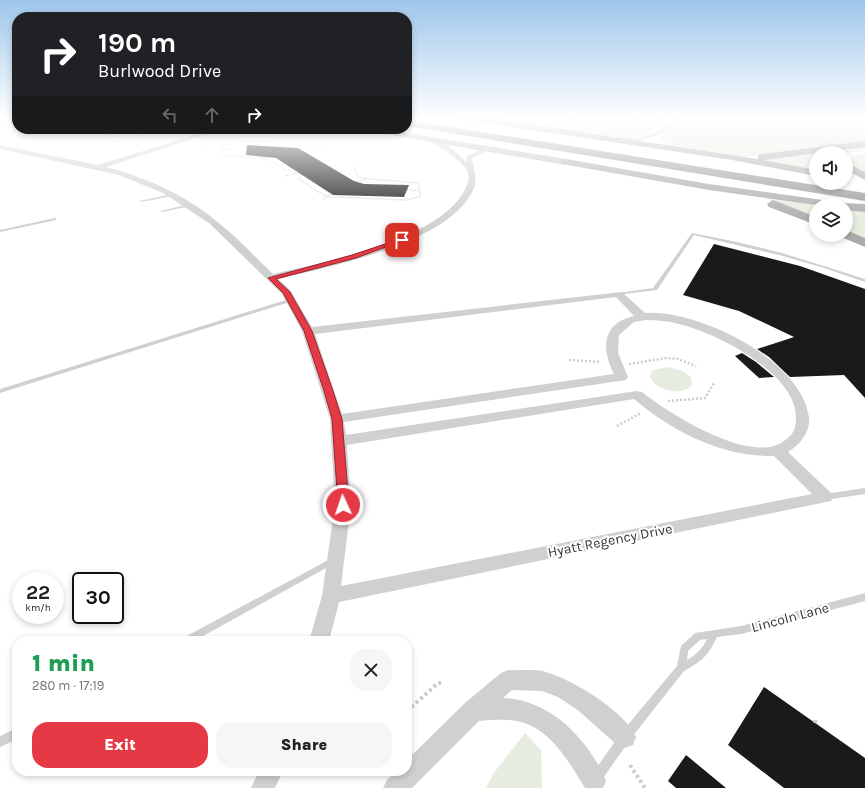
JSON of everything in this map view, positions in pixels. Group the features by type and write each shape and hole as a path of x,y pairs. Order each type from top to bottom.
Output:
{"highway":[{"path":"530,154 566,162"},
{"path":"601,154 865,197"},
{"path":"625,154 865,192"}],"main road":[{"path":"510,154 709,187 809,201"},
{"path":"711,154 809,172"},
{"path":"732,157 758,158 790,154"},
{"path":"853,170 865,177"},
{"path":"853,180 865,183"},
{"path":"709,187 766,202 809,218"},
{"path":"853,207 865,208"},
{"path":"853,237 865,243"}],"street":[{"path":"30,154 99,167 138,179 172,194 212,221 286,292 291,300 308,331 337,419 340,441 343,505 331,596 320,636"},
{"path":"99,167 142,154"},
{"path":"454,154 469,169"},
{"path":"271,278 379,249 426,229 447,216 462,202 470,188 472,181 468,157 475,154"},
{"path":"308,331 618,294 642,317"},
{"path":"642,317 677,320 710,330 750,351 782,377 797,397 803,420 802,430 795,442 778,451 762,451 740,448 713,440 671,420 637,395 622,377 613,359 612,340 615,332 622,324 642,317"},
{"path":"337,419 622,377"},
{"path":"340,441 637,395"},
{"path":"486,397 496,417"},
{"path":"778,451 825,497"},
{"name":"Hyatt Regency Drive","path":"331,596 825,497"},
{"path":"412,771 474,710 508,680 542,681 561,689 592,706 625,737"},
{"name":"Lincoln Lane","path":"474,710 516,710 531,714 551,725 571,747 593,784"},
{"path":"263,788 269,776"},
{"path":"395,788 407,776"}],"lane":[{"path":"141,201 172,194"},
{"path":"162,211 190,205"},
{"path":"0,231 55,219"},
{"path":"618,294 655,289 693,234 774,252 820,265 865,281"},
{"path":"0,391 291,300"},
{"path":"825,497 865,491"},
{"path":"195,636 335,560"},
{"name":"Lincoln Lane","path":"681,668 684,649 698,636 741,630 865,597"},
{"name":"Lincoln Lane","path":"593,784 625,737 681,668 694,661 702,654 708,647 714,634"},
{"path":"0,742 12,736"}],"path":[{"path":"218,154 223,156 264,158 286,170 298,173"},
{"path":"259,160 268,157"},
{"path":"298,173 301,175 299,179 328,196 410,200 421,196 419,185 416,182 364,179 357,176 354,166"},
{"path":"285,176 298,173"},
{"path":"358,182 367,178"},
{"path":"407,190 420,190"},
{"path":"322,199 332,194"},
{"path":"623,364 637,364 646,360 664,357 683,359 696,366"},
{"path":"569,360 604,362"},
{"path":"664,402 705,398 714,383"},
{"path":"617,426 645,410"},
{"path":"412,706 438,683 444,683"},
{"path":"630,765 645,788"}],"shaded area":[{"path":"721,154 770,154 744,157"},
{"path":"809,154 809,170 757,159"},
{"path":"865,154 865,174 853,167 854,157"},
{"path":"765,199 809,203 809,216"},
{"path":"853,208 865,210 865,241 853,235"},
{"path":"669,367 682,371 691,377 692,385 688,389 682,391 669,391 657,385 650,376 653,370"},
{"path":"525,733 541,750 542,788 486,788 493,774"}],"building":[{"path":"246,154 308,154 354,181 364,184 409,185 404,197 333,195 276,158 246,155"},
{"path":"714,244 800,266 865,289 865,398 844,375 790,377 769,357 757,349 794,337 739,311 683,295"},
{"path":"742,353 774,377 759,378 735,356"},
{"path":"764,687 865,758 865,788 784,788 728,745"},
{"path":"686,755 726,788 676,788 668,781"}],"route":[{"path":"343,505 337,419 308,331 286,292 271,278 354,257 402,240"}]}
